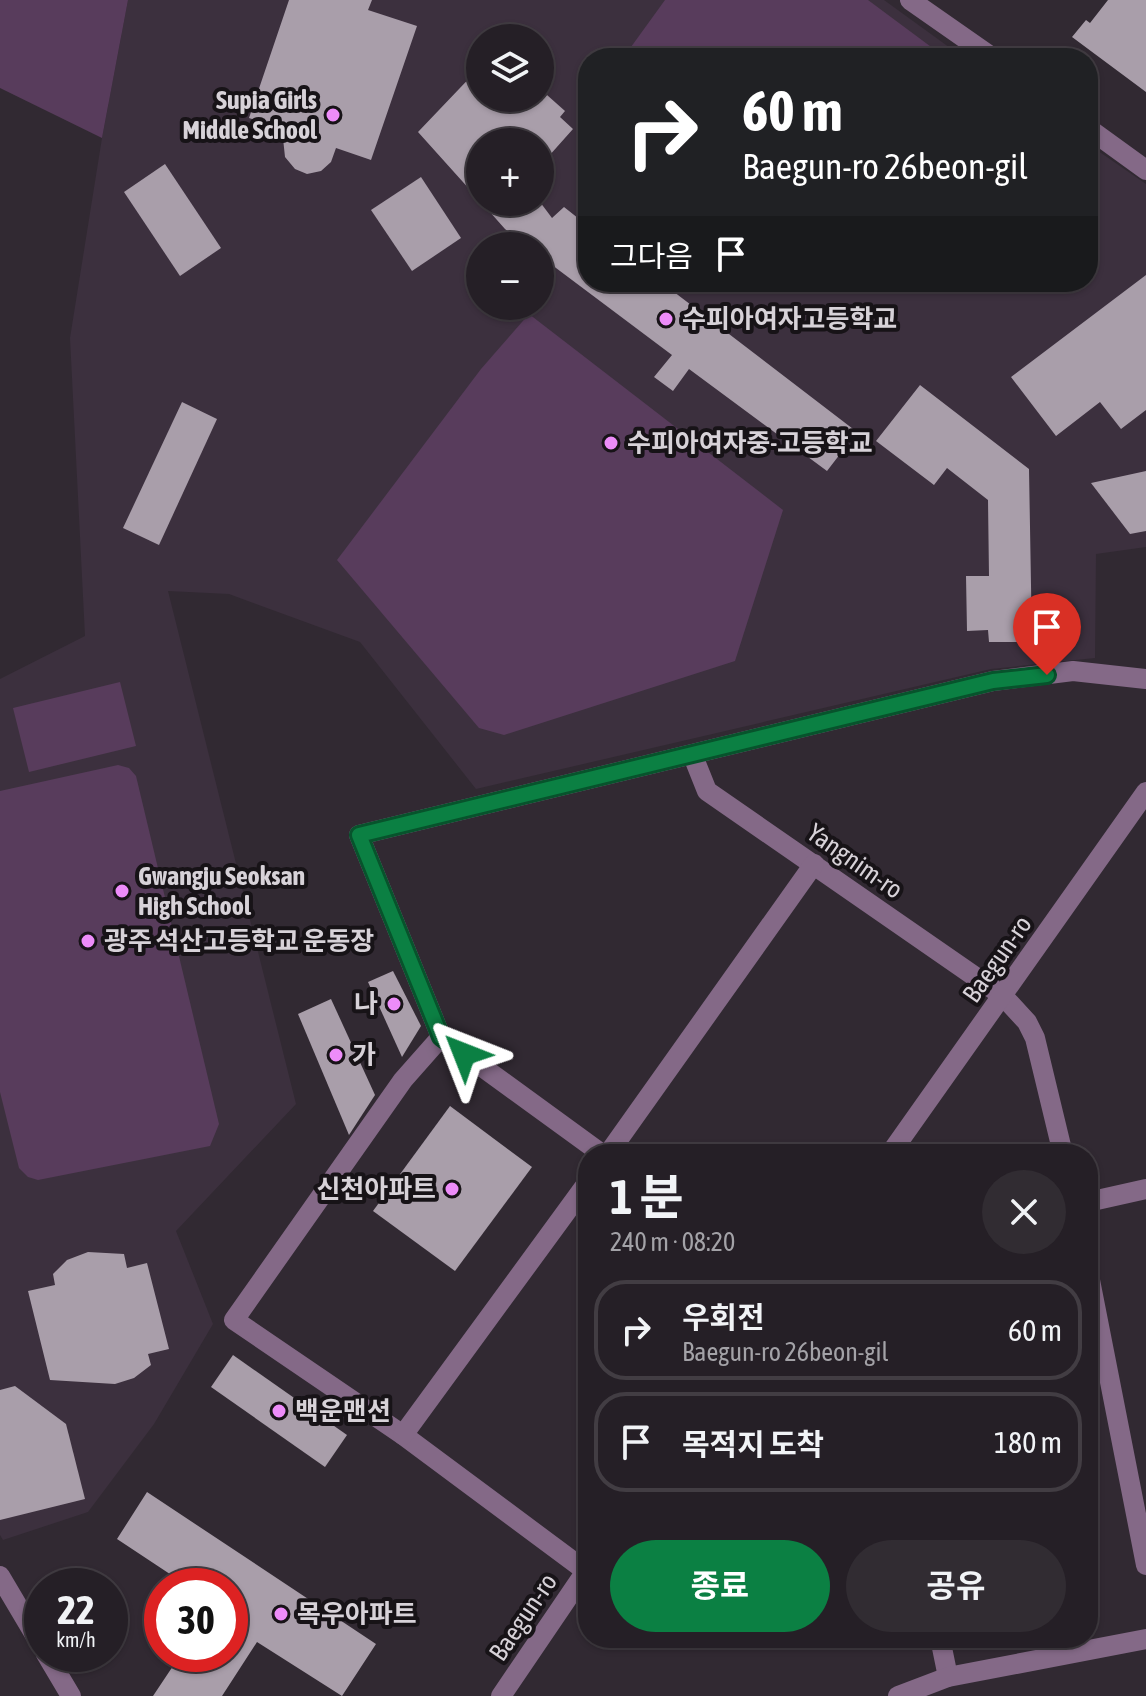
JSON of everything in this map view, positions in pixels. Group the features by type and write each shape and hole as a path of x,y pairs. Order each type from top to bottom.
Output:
{"street":[{"path":"910,0 979,48"},
{"path":"1098,135 1146,170"},
{"path":"591,1144 441,1037 359,835 993,681 1073,671 1146,679"},
{"name":"Yangnim-ro","path":"693,756 707,791 1003,996 1027,1022 1035,1038 1061,1144"},
{"name":"Baegun-ro","path":"897,1144 1146,792"},
{"path":"612,1144 814,864"},
{"path":"441,1037 403,1080 234,1320 403,1435 578,1562"},
{"path":"1098,1200 1146,1189"},
{"path":"403,1435 578,1196"},
{"path":"1098,1321 1146,1565"},
{"path":"0,1576 24,1617"},
{"name":"Baegun-ro","path":"501,1696 578,1582"},
{"path":"898,1696 948,1677 1146,1639"},
{"path":"942,1648 948,1677"},
{"path":"57,1672 71,1696"}],"shaded area":[{"path":"0,0 128,0 102,138 0,88"},
{"name":"수피아여자중-고등학교","path":"128,0 884,0 950,48 578,48 578,292 1098,292 1098,151 1146,184 1146,547 1096,554 1095,658 991,669 476,789 360,642 229,594 168,591 296,1104 176,1231 213,1324 154,1424 88,1512 3,1540 0,1535 0,679 85,636 70,338"},
{"path":"665,0 868,0 933,48 631,48"},
{"path":"524,320 537,320 783,510 735,661 504,735 479,728 337,560 481,369"},
{"path":"120,682 136,746 29,772 13,708"},
{"name":"광주 석산고등학교 운동장","path":"118,765 129,768 136,776 219,1124 210,1146 38,1180 28,1177 19,1168 0,1092 0,791"}],"building":[{"path":"289,0 372,0 368,10 417,26 371,160 336,148 331,162 321,171 307,174 295,169 285,157 282,129 249,118"},
{"path":"1108,0 1146,0 1146,92 1098,56 1098,48 1087,48 1072,37 1086,20 1090,23"},
{"path":"466,82 466,112 554,112 554,101 565,111 560,117 573,129 554,150 554,128 466,128 466,185 418,132"},
{"path":"165,164 221,248 180,276 124,192"},
{"path":"421,177 461,238 412,271 371,210"},
{"name":"수피아여자고등학교","path":"564,207 578,218 578,284 554,266 554,232 509,232 493,216 552,218"},
{"path":"1146,275 1146,410 1121,429 1100,402 1056,436 1011,377"},
{"name":"수피아여자고등학교","path":"588,292 674,292 857,432 827,471 689,369 673,391 654,377 672,355"},
{"path":"920,385 1029,469 1032,642 989,642 988,630 967,631 966,576 989,576 988,500 947,468 934,485 876,441"},
{"path":"182,402 217,419 159,545 123,528"},
{"path":"1146,471 1146,531 1130,534 1091,483"},
{"name":"나","path":"393,971 421,1026 402,1057 368,982"},
{"name":"가","path":"331,999 375,1095 349,1135 298,1014"},
{"name":"신천아파트","path":"450,1106 532,1167 455,1271 373,1211"},
{"path":"88,1252 124,1254 127,1268 147,1263 169,1349 148,1354 151,1365 134,1378 115,1384 50,1380 28,1291 55,1285 53,1274 67,1260"},
{"name":"백운맨션","path":"233,1355 347,1435 325,1467 211,1387"},
{"path":"15,1386 66,1424 85,1499 0,1520 0,1390"},
{"name":"목우아파트","path":"147,1492 376,1644 342,1696 257,1642 248,1656 248,1568 161,1568 117,1539"},
{"name":"목우아파트","path":"169,1672 238,1672 222,1696 153,1696"}],"place":[{"name":"Supia Girls Middle School","path":"333,115"},
{"name":"수피아여자고등학교","path":"666,319"},
{"name":"수피아여자중-고등학교","path":"611,443"},
{"name":"Gwangju Seoksan High School","path":"122,891"},
{"name":"광주 석산고등학교 운동장","path":"88,941"},
{"name":"나","path":"394,1004"},
{"name":"가","path":"336,1055"},
{"name":"신천아파트","path":"452,1189"},
{"name":"백운맨션","path":"279,1411"},
{"name":"목우아파트","path":"281,1614"}],"route":[{"path":"464,1054 441,1037 359,835 993,681 1047,675"}]}
